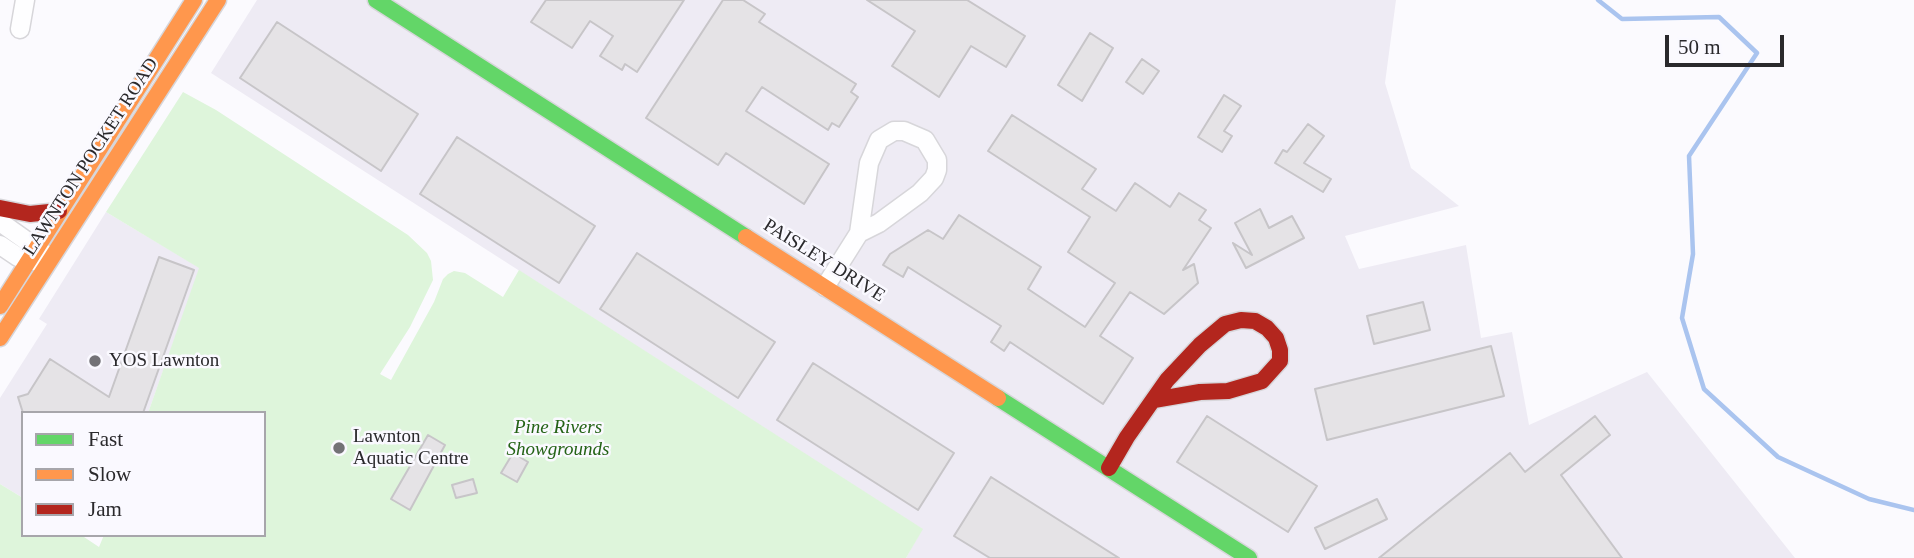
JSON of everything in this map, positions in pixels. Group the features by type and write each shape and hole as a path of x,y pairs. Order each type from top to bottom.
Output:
{"street":[{"path":"20,29 25,0"},
{"name":"LAWNTON POCKET ROAD","path":"0,306 194,0"},
{"name":"LAWNTON POCKET ROAD","path":"0,338 218,0"},
{"name":"PAISLEY DRIVE","path":"376,0 1249,558"},
{"path":"825,286 859,233 869,163 879,140 894,131 904,131 925,140 937,160 934,178 920,193 879,223 859,233"},
{"path":"0,208 30,214 59,211"},
{"path":"0,222 32,253 49,262"},
{"path":"0,245 18,257 32,253"},
{"path":"1109,468 1167,380 1200,345 1225,324 1241,320 1255,321 1267,328 1276,338 1280,361 1262,381 1228,391 1200,392 1154,400"}],"shaded area":[{"path":"257,0 1396,0 1385,83 1411,168 1459,206 1345,236 1359,269 1466,245 1481,338 1512,332 1529,425 1647,372 1795,558 906,558 922,529 211,73"},
{"name":"YOS Lawnton","path":"106,212 200,268 149,411 21,411 21,497 0,484 0,398 47,324 39,319"}],"green space":[{"name":"Pine Rivers Showgrounds","path":"183,92 216,110 408,235 427,253 431,261 433,280 410,327 380,374 391,380 448,274 454,271 465,273 503,297 519,270 923,529 906,558 0,558 0,484 21,497 21,537 84,537 99,547 103,537 266,537 266,411 149,411 199,268 106,212"}],"building":[{"path":"546,0 684,0 637,72 625,64 622,70 600,56 613,36 590,21 572,48 531,22"},
{"path":"723,0 743,0 765,14 759,22 856,84 851,92 858,97 839,127 832,123 828,130 762,87 746,111 829,164 804,204 726,153 718,165 646,118"},
{"path":"867,0 967,0 1025,36 1006,67 971,46 939,97 892,66 915,31"},
{"path":"277,22 418,114 381,171 240,78"},
{"path":"1090,33 1113,48 1082,101 1058,85"},
{"path":"1142,59 1159,71 1143,94 1126,82"},
{"path":"1224,95 1241,106 1224,131 1232,136 1222,152 1198,137"},
{"path":"1012,115 1096,169 1082,189 1116,211 1135,183 1170,207 1179,193 1206,210 1199,220 1211,228 1183,270 1194,264 1198,283 1164,314 1130,292 1100,336 1133,358 1103,404 1010,342 1004,351 991,342 1001,326 908,267 903,277 883,265 890,254 928,230 943,239 959,215 1041,267 1028,289 1085,327 1115,283 1068,252 1090,217 988,151"},
{"path":"1308,124 1324,136 1304,163 1331,179 1323,192 1275,163 1283,150 1287,152"},
{"path":"457,137 595,226 559,283 420,194"},
{"path":"1260,209 1269,228 1292,216 1304,238 1246,268 1233,243 1252,255 1235,223"},
{"path":"637,253 775,342 738,398 600,309"},
{"path":"159,257 194,270 144,411 22,411 18,397 28,394 50,359 109,397"},
{"path":"1423,302 1430,330 1374,344 1367,316"},
{"path":"1491,346 1504,396 1327,440 1315,389"},
{"path":"813,363 954,453 918,510 777,420"},
{"path":"1207,416 1317,486 1288,532 1177,462"},
{"path":"1595,416 1610,435 1561,475 1622,558 1379,558 1510,453 1525,472"},
{"path":"428,435 445,445 410,510 391,499"},
{"path":"513,453 528,462 517,482 501,473"},
{"path":"991,477 1119,558 990,558 954,536"},
{"path":"473,479 477,493 456,498 452,485"},
{"path":"1377,499 1387,519 1325,549 1315,528"}],"waterway":[{"path":"1598,0 1622,19 1719,17 1757,53 1689,156 1693,254 1682,318 1704,389 1778,457 1869,499 1914,510"}],"traffic: fast":[{"path":"376,0 746,237"},
{"path":"998,398 1249,558"}],"traffic: slow":[{"path":"0,306 194,0"},
{"path":"0,338 218,0"},
{"path":"746,237 998,398"}],"traffic: jam":[{"path":"0,208 30,214 59,211"},
{"path":"1109,468 1167,380 1200,345 1225,324 1241,320 1255,321 1267,328 1276,338 1280,361 1262,381 1228,391 1200,392 1154,400"}],"place":[{"name":"YOS Lawnton","path":"95,361"},
{"name":"Lawnton Aquatic Centre","path":"339,448"}]}
